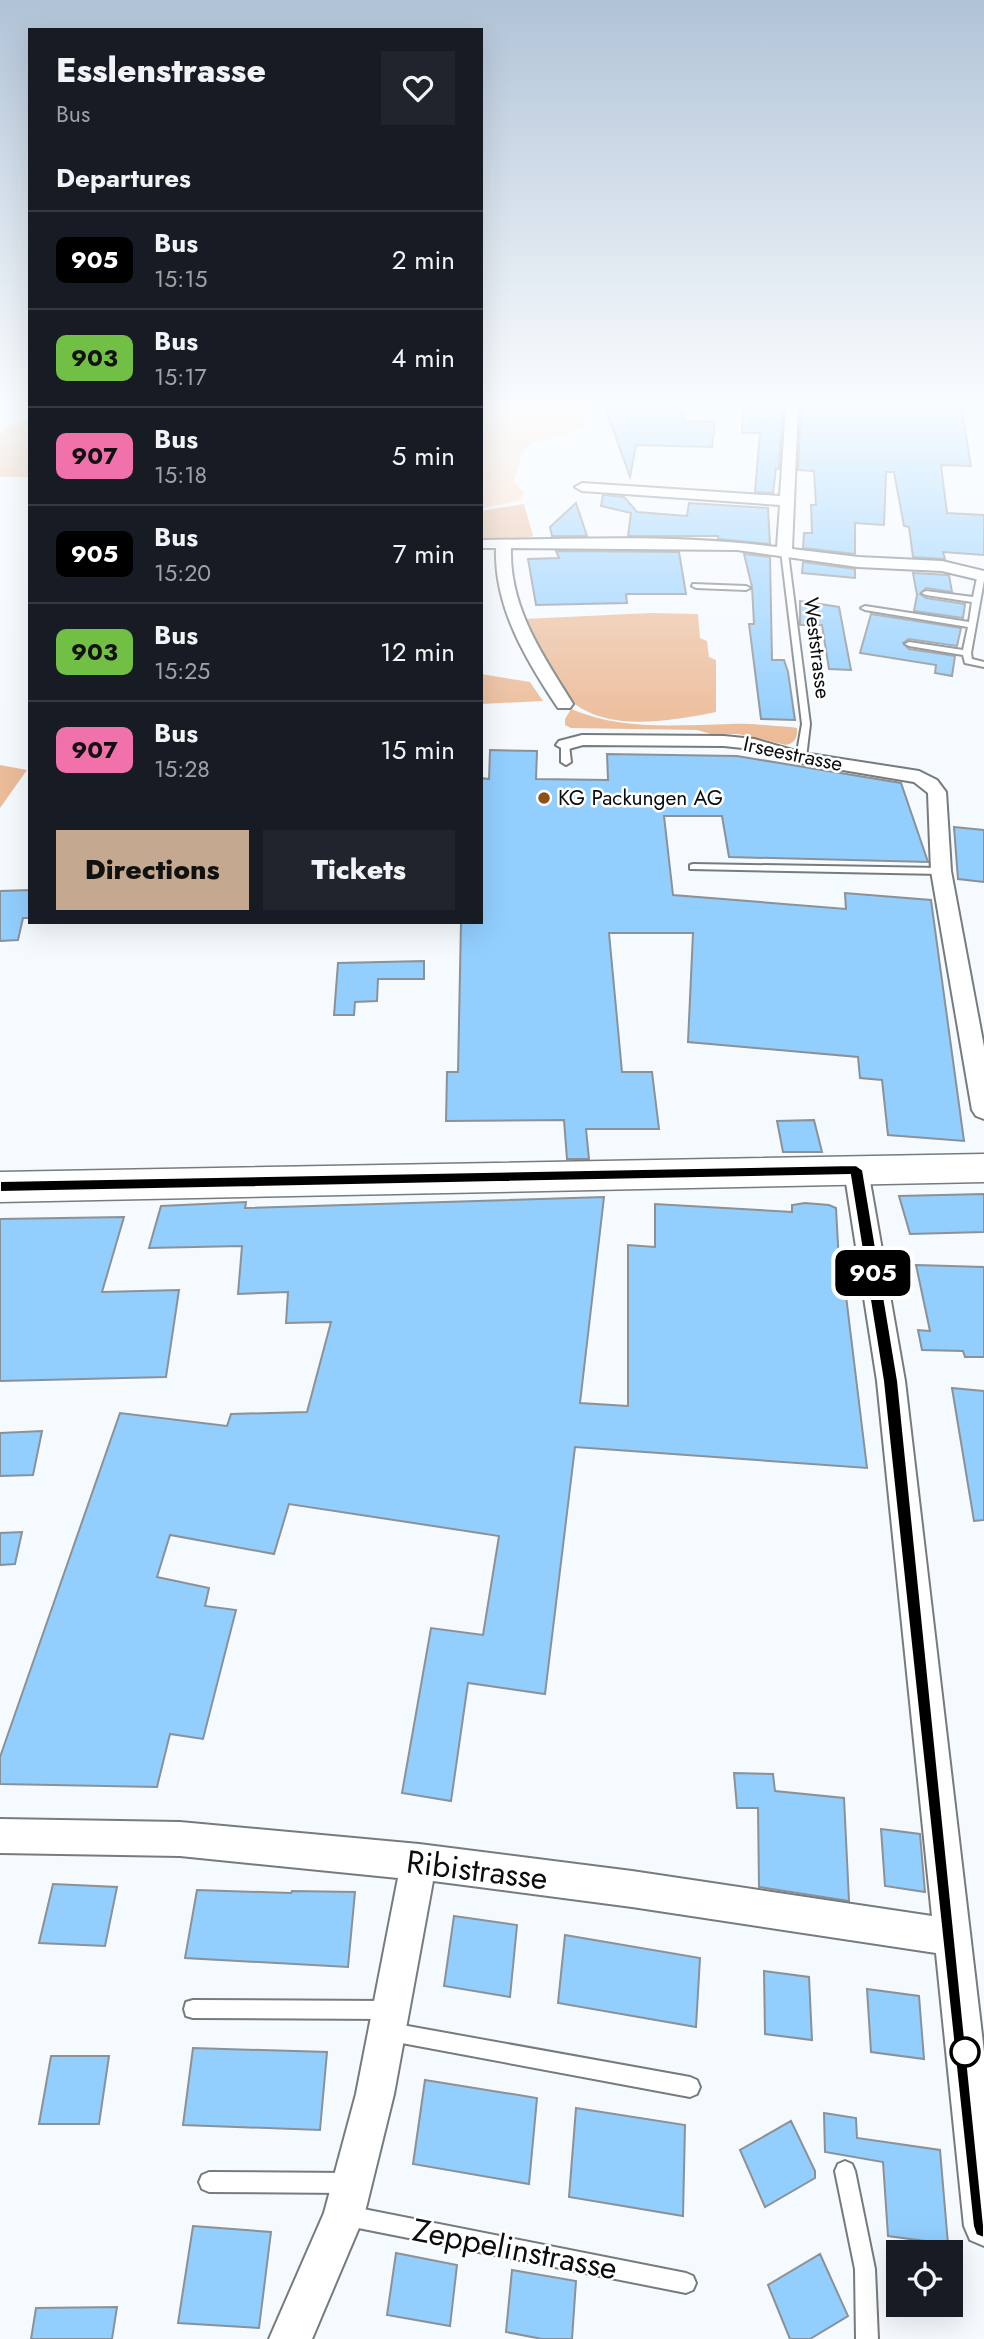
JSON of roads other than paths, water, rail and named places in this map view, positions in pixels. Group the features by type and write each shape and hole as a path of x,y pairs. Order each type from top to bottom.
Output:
{"street":[{"name":"Weststrasse","path":"784,553 785,516"},
{"path":"483,544 701,544 858,562 942,566 982,575"},
{"path":"504,545 502,564 518,626 564,704"},
{"name":"Irseestrasse","path":"566,754 582,740 724,741 754,744 801,758 919,778 930,784 937,792 942,870 984,1110"},
{"path":"0,1187 984,1168"},
{"path":"856,1170 891,1381 984,2226"},
{"name":"Ribistrasse","path":"0,1836 180,1839 419,1862 632,1889 951,1937"},
{"path":"290,2339 348,2199 389,2021 419,1862"}],"lane":[{"name":"Weststrasse","path":"784,553 806,723 801,758"},
{"path":"982,575 967,653 968,661 984,665"},
{"path":"696,586 746,588"},
{"path":"926,593 976,600"},
{"path":"866,608 972,625"},
{"path":"909,644 967,653"},
{"path":"693,867 942,870"},
{"path":"193,2009 389,2021 690,2087"},
{"path":"845,2171 865,2269 867,2339"},
{"name":"Zeppelinstrasse","path":"209,2182 348,2199 686,2283"}],"place":[{"name":"KG Packungen AG","path":"544,798"}]}
